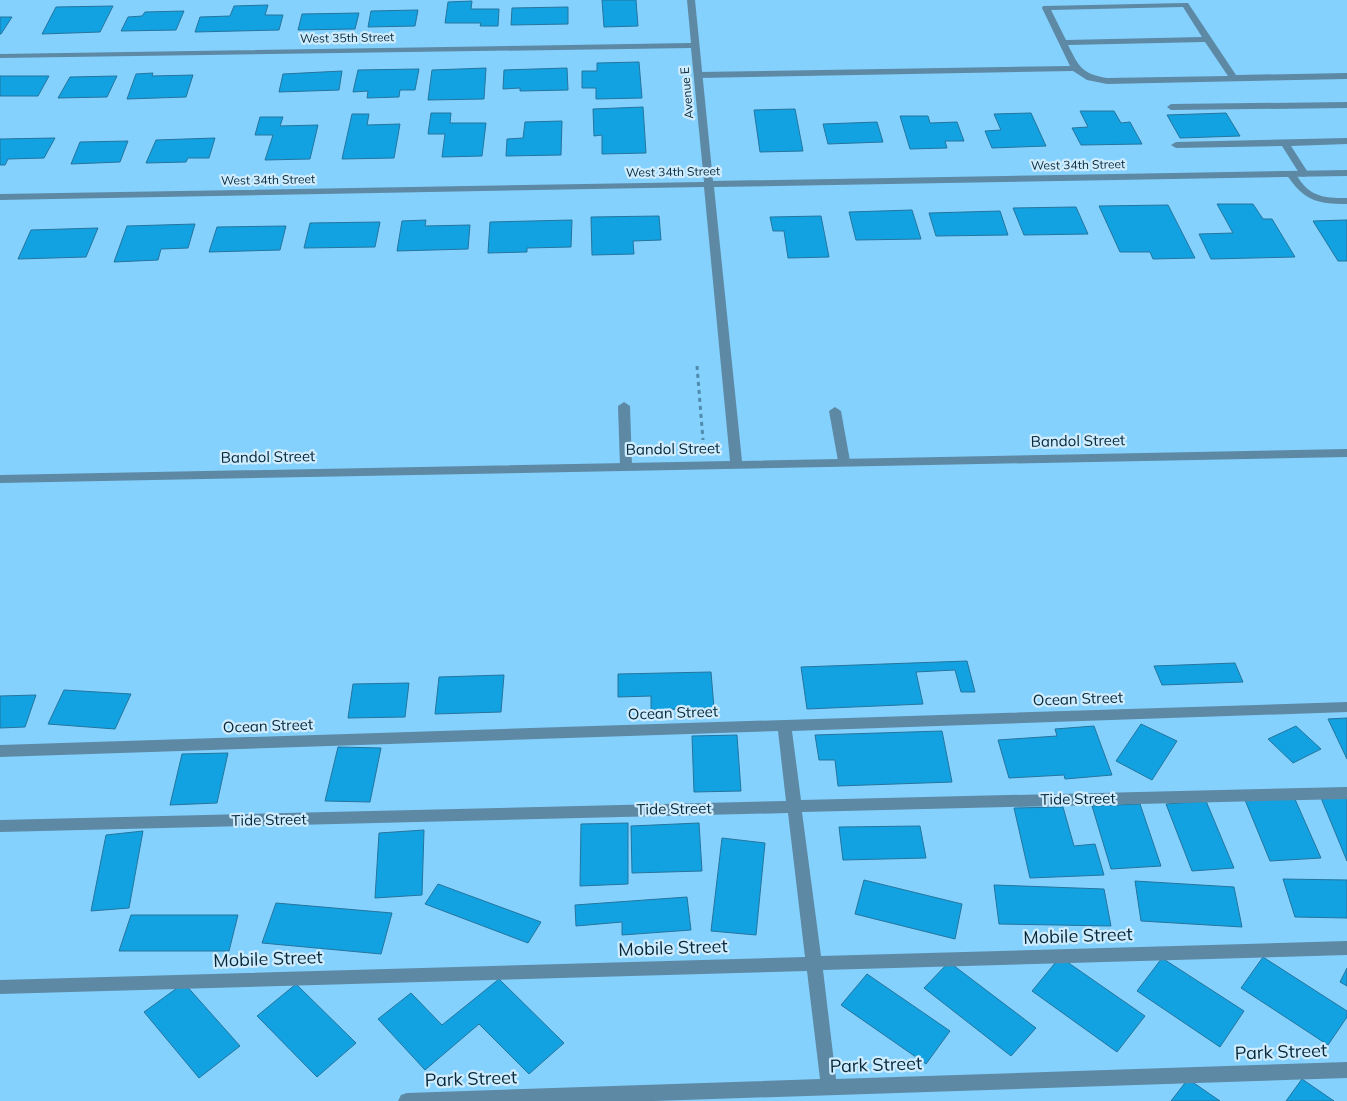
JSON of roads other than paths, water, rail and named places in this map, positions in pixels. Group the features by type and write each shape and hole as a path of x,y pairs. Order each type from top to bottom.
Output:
{"street":[{"name":"Avenue E","path":"691,0 736,464"},
{"path":"1234,78 1184,5 1046,8 1075,68 1090,78 1107,81 1347,76"},
{"path":"1063,43 1208,39"},
{"name":"West 35th Street","path":"0,56 695,44"},
{"path":"698,76 1075,68"},
{"path":"1171,107 1347,105"},
{"path":"1176,145 1347,141"},
{"path":"1285,143 1304,174"},
{"name":"West 34th Street","path":"0,197 1347,173"},
{"path":"1292,174 1306,194 1331,202 1347,201"},
{"path":"624,406 626,466"},
{"path":"835,412 844,461"},
{"name":"Bandol Street","path":"0,479 1347,452"},
{"name":"Ocean Street","path":"0,751 1347,707"},
{"path":"784,725 812,964 829,1087"},
{"name":"Tide Street","path":"0,826 1347,792"},
{"name":"Mobile Street","path":"0,987 1347,948"},
{"name":"Park Street","path":"407,1101 1347,1070"}]}
